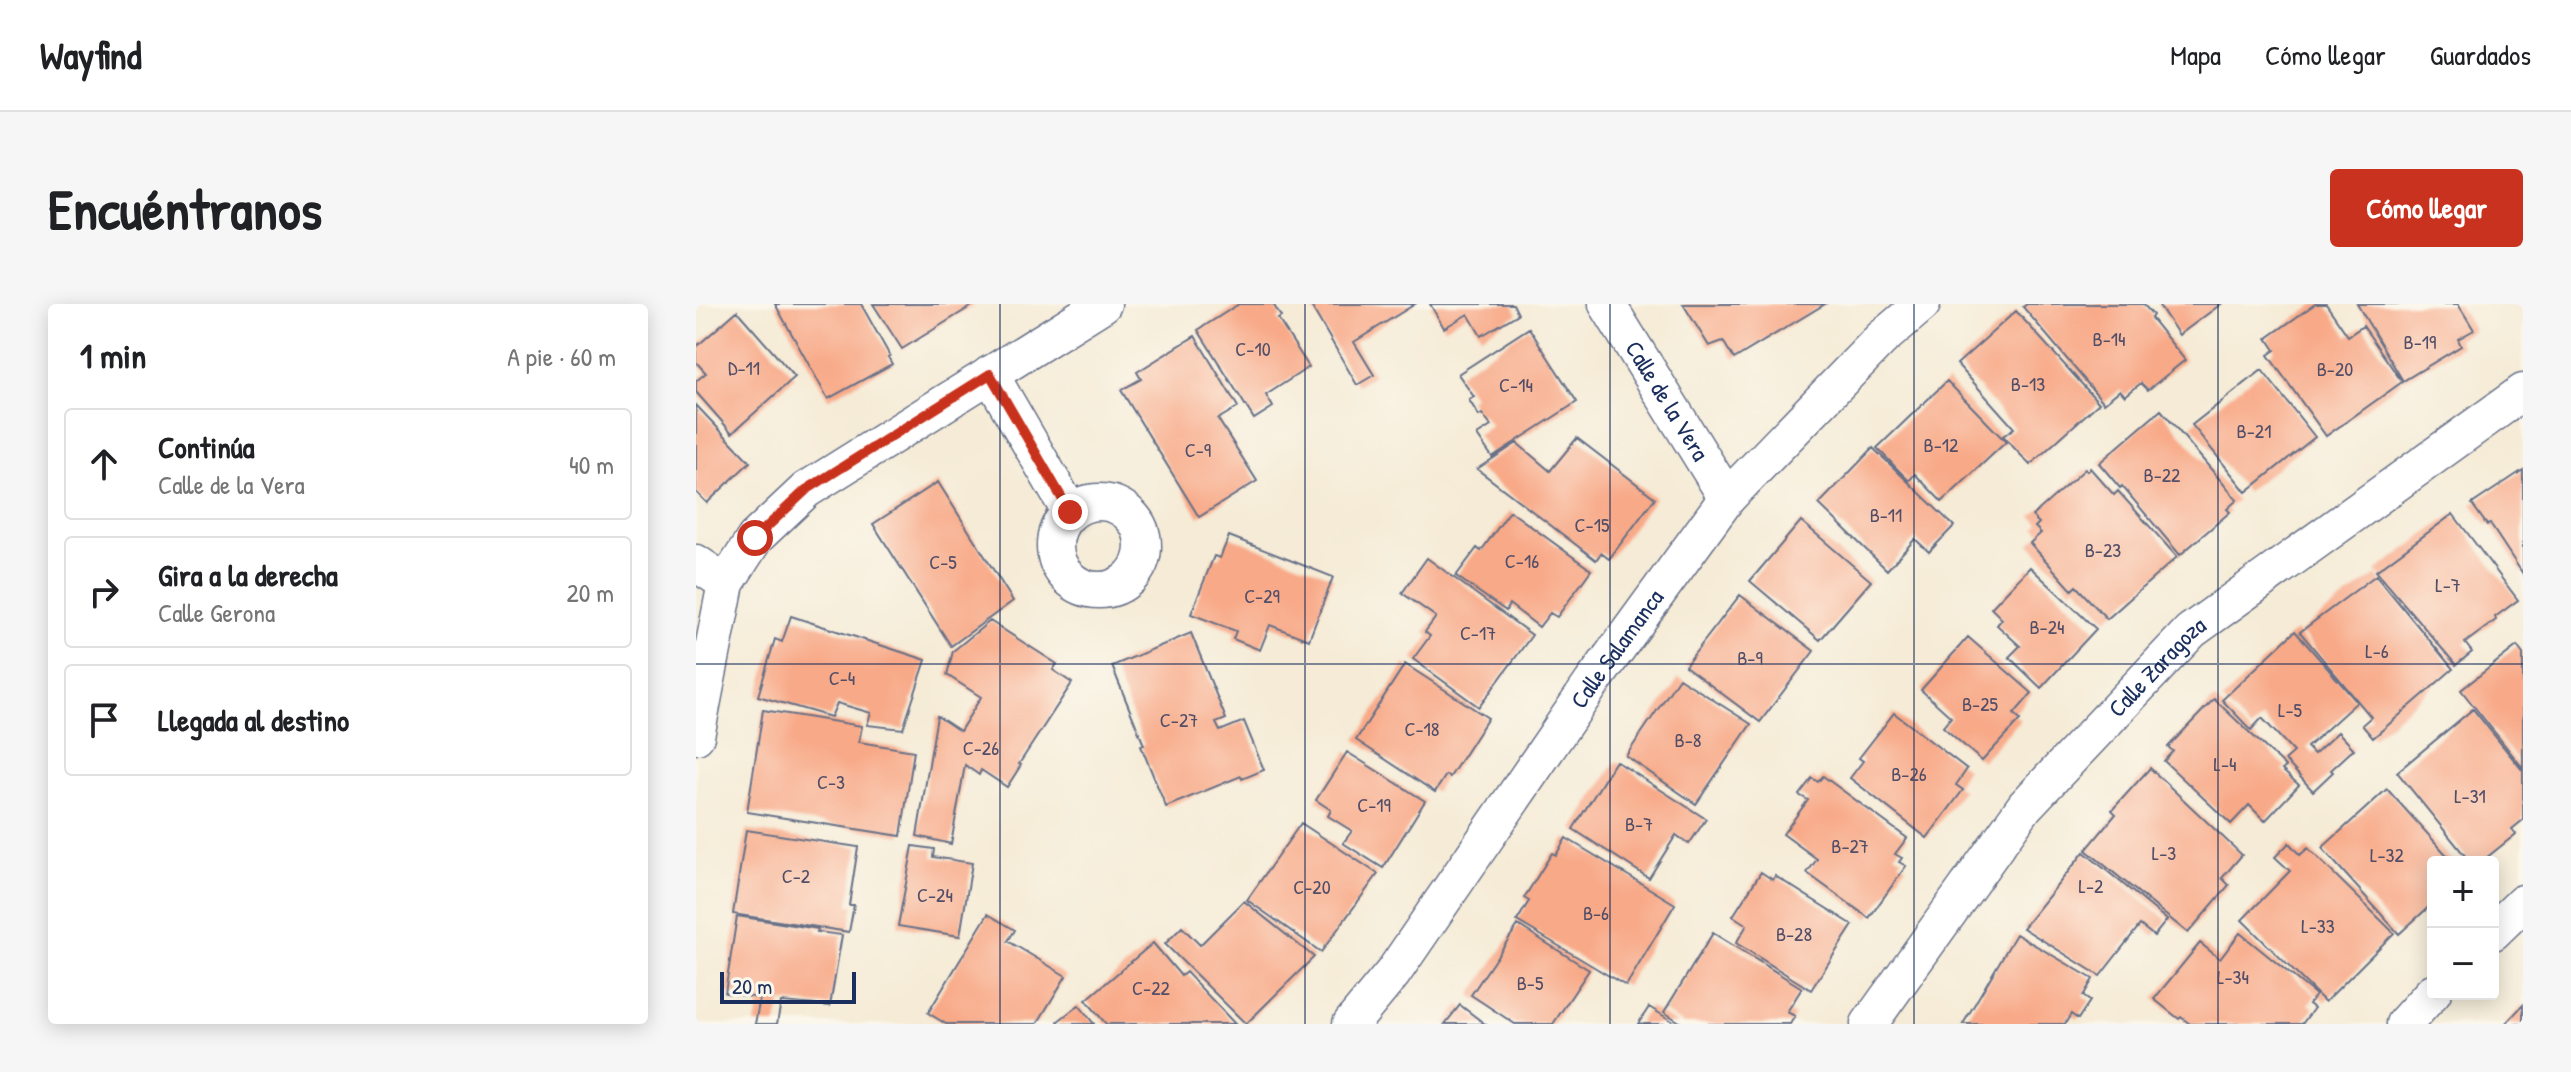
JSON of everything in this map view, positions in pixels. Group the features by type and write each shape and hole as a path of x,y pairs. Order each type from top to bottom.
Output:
{"street":[{"path":"696,736 726,583 755,538 806,490 1103,304"},
{"name":"Calle de la Vera","path":"1607,304 1727,498"},
{"name":"Calle Salamanca","path":"1351,1024 1393,973 1583,696 1727,498 1881,339 1922,304"},
{"path":"990,374 1070,512"},
{"name":"Calle Zaragoza","path":"1869,1024 2025,806 2191,631 2523,392"},
{"path":"696,563 726,583"},
{"path":"2497,928 2523,903"},
{"path":"2404,1024 2427,999"}],"building":[{"path":"775,304 861,304 892,364 828,399"},
{"path":"873,304 975,304 902,349"},
{"path":"1239,304 1273,304 1281,317 1278,319 1309,367 1266,395 1273,407 1254,419 1198,330"},
{"path":"1310,304 1415,304 1354,342 1374,375 1357,385"},
{"path":"1430,304 1513,304 1518,314 1481,336 1468,314 1444,328"},
{"path":"1683,304 1825,304 1734,359 1723,341 1709,346"},
{"path":"2027,304 2143,304 2185,360 2148,390 2141,383 2125,396 2120,390 2104,403 2023,307"},
{"path":"2158,304 2221,304 2179,335"},
{"path":"2315,304 2326,304 2348,336 2363,326 2402,382 2326,436 2268,355 2275,350 2267,338"},
{"path":"2357,304 2458,304 2474,330 2458,339 2461,346 2403,381"},
{"path":"737,311 795,377 732,433 696,392 696,381 706,373 696,362 696,347"},
{"path":"2016,311 2099,403 2030,465 2003,436 2014,428 1957,364"},
{"path":"1529,328 1577,402 1492,457 1477,435 1491,426 1482,414 1479,416 1469,400 1474,397 1458,374"},
{"path":"1195,336 1238,407 1218,419 1257,481 1199,517 1121,390 1141,379 1137,372"},
{"path":"2262,370 2315,437 2246,492 2192,425"},
{"path":"1947,381 2006,442 1942,502 1915,474 1909,481 1877,448"},
{"path":"696,405 750,462 707,503 696,492"},
{"path":"2161,410 2237,500 2227,509 2230,512 2180,555 2099,463"},
{"path":"1577,438 1655,498 1609,559 1601,553 1596,560 1477,469 1517,443 1550,471"},
{"path":"1873,448 1954,526 1929,552 1915,539 1887,570 1819,504"},
{"path":"2090,468 2114,495 2118,491 2177,557 2107,619 2076,586 2072,590 2030,543 2041,533 2035,527 2039,523 2032,516 2085,469"},
{"path":"2523,470 2523,574 2490,524 2487,525 2472,504"},
{"path":"938,482 1013,601 951,646 873,524"},
{"path":"1510,511 1591,570 1557,617 1550,613 1539,627 1509,604 1506,611 1456,576 1477,548 1481,551"},
{"path":"2453,514 2518,600 2465,643 2472,652 2456,665 2376,571"},
{"path":"1801,521 1871,581 1820,640 1750,581"},
{"path":"1229,536 1333,577 1309,640 1270,625 1260,650 1233,639 1236,631 1191,614 1214,556 1220,558"},
{"path":"1427,558 1532,635 1479,707 1413,659 1430,636 1425,632 1436,617 1402,593"},
{"path":"2030,567 2096,629 2041,688 2009,657 2020,646 1997,625 2002,619 1991,608"},
{"path":"2376,575 2453,669 2373,738 2362,725 2371,717 2300,632"},
{"path":"1740,595 1814,651 1760,722 1685,666"},
{"path":"791,616 926,660 903,729 867,725 871,713 837,703 831,717 758,696 775,639 782,642"},
{"path":"990,621 1057,664 1053,670 1072,683 1007,787 981,770 979,775 965,765 951,844 917,836 937,716 960,731 981,697 947,675 953,651"},
{"path":"2295,631 2357,702 2307,747 2314,754 2338,732 2354,749 2313,791 2285,760 2294,752 2262,718 2251,730 2222,700"},
{"path":"1191,633 1226,719 1216,723 1220,731 1244,721 1264,770 1242,779 1241,776 1166,807 1112,666"},
{"path":"1968,637 2032,693 2014,714 2020,720 1982,761 1943,727 1951,717 1921,690"},
{"path":"2517,646 2523,654 2523,768 2461,690"},
{"path":"1405,664 1488,718 1450,777 1446,775 1435,792 1356,740"},
{"path":"1679,678 1751,724 1696,804 1626,756"},
{"path":"2214,699 2286,767 2282,770 2299,785 2265,821 2249,805 2231,824 2164,761 2173,751 2168,747"},
{"path":"2473,709 2523,771 2523,820 2512,829 2516,834 2488,856 2465,856 2397,772"},
{"path":"763,710 862,726 859,742 914,751 901,836 747,812"},
{"path":"1894,713 1967,769 1956,785 1963,790 1927,838 1850,778 1863,761 1859,758"},
{"path":"1347,752 1425,801 1383,868 1343,843 1352,831 1328,816 1331,810 1316,800"},
{"path":"1616,761 1706,819 1689,844 1676,835 1649,878 1573,829"},
{"path":"2150,768 2242,855 2222,878 2229,885 2188,933 2086,850 2116,814 2112,810"},
{"path":"1823,776 1907,838 1895,854 1902,858 1899,862 1906,866 1869,918 1807,873 1817,859 1783,834 1808,800 1799,795 1812,778 1818,782"},
{"path":"2387,789 2448,856 2427,856 2427,908 2399,934 2322,848"},
{"path":"1301,823 1378,874 1321,952 1247,900"},
{"path":"746,830 858,847 849,905 854,905 849,932 733,914"},
{"path":"1566,838 1675,904 1626,986 1517,921 1529,901 1524,898 1552,853 1556,855"},
{"path":"2289,843 2300,855 2308,848 2394,933 2325,1002 2242,920 2290,871 2275,857"},
{"path":"913,846 934,849 933,857 972,863 960,936 898,926"},
{"path":"2084,852 2167,920 2154,936 2140,925 2100,976 2023,928"},
{"path":"1761,872 1773,880 1775,876 1853,925 1811,990 1736,943 1747,925 1733,916"},
{"path":"1244,901 1314,957 1246,1024 1165,944 1182,927 1200,945"},
{"path":"988,914 1015,930 1008,941 1066,976 1037,1024 946,1024 928,1013"},
{"path":"737,916 842,935 830,1006 781,1002 777,1024 755,1024 760,998 725,993"},
{"path":"1518,925 1589,970 1553,1024 1515,1024 1471,995"},
{"path":"1713,933 1802,988 1787,1012 1795,1016 1790,1024 1683,1024 1664,1012"},
{"path":"2240,933 2316,995 2309,1004 2314,1008 2302,1024 2190,1024 2154,999 2200,943 2220,959"},
{"path":"2016,934 2093,979 2083,996 2090,1001 2078,1019 2071,1014 2065,1024 1963,1024"},
{"path":"1153,943 1181,976 1186,972 1235,1024 1106,1024 1086,1000"},
{"path":"1079,1005 1094,1024 1059,1024 1058,1021"},
{"path":"1460,1005 1485,1024 1445,1024"},
{"path":"2523,1005 2523,1024 2505,1024"},
{"path":"1649,1007 1677,1024 1638,1024"}],"route":[{"path":"755,538 806,490 990,374 1070,512"}]}
